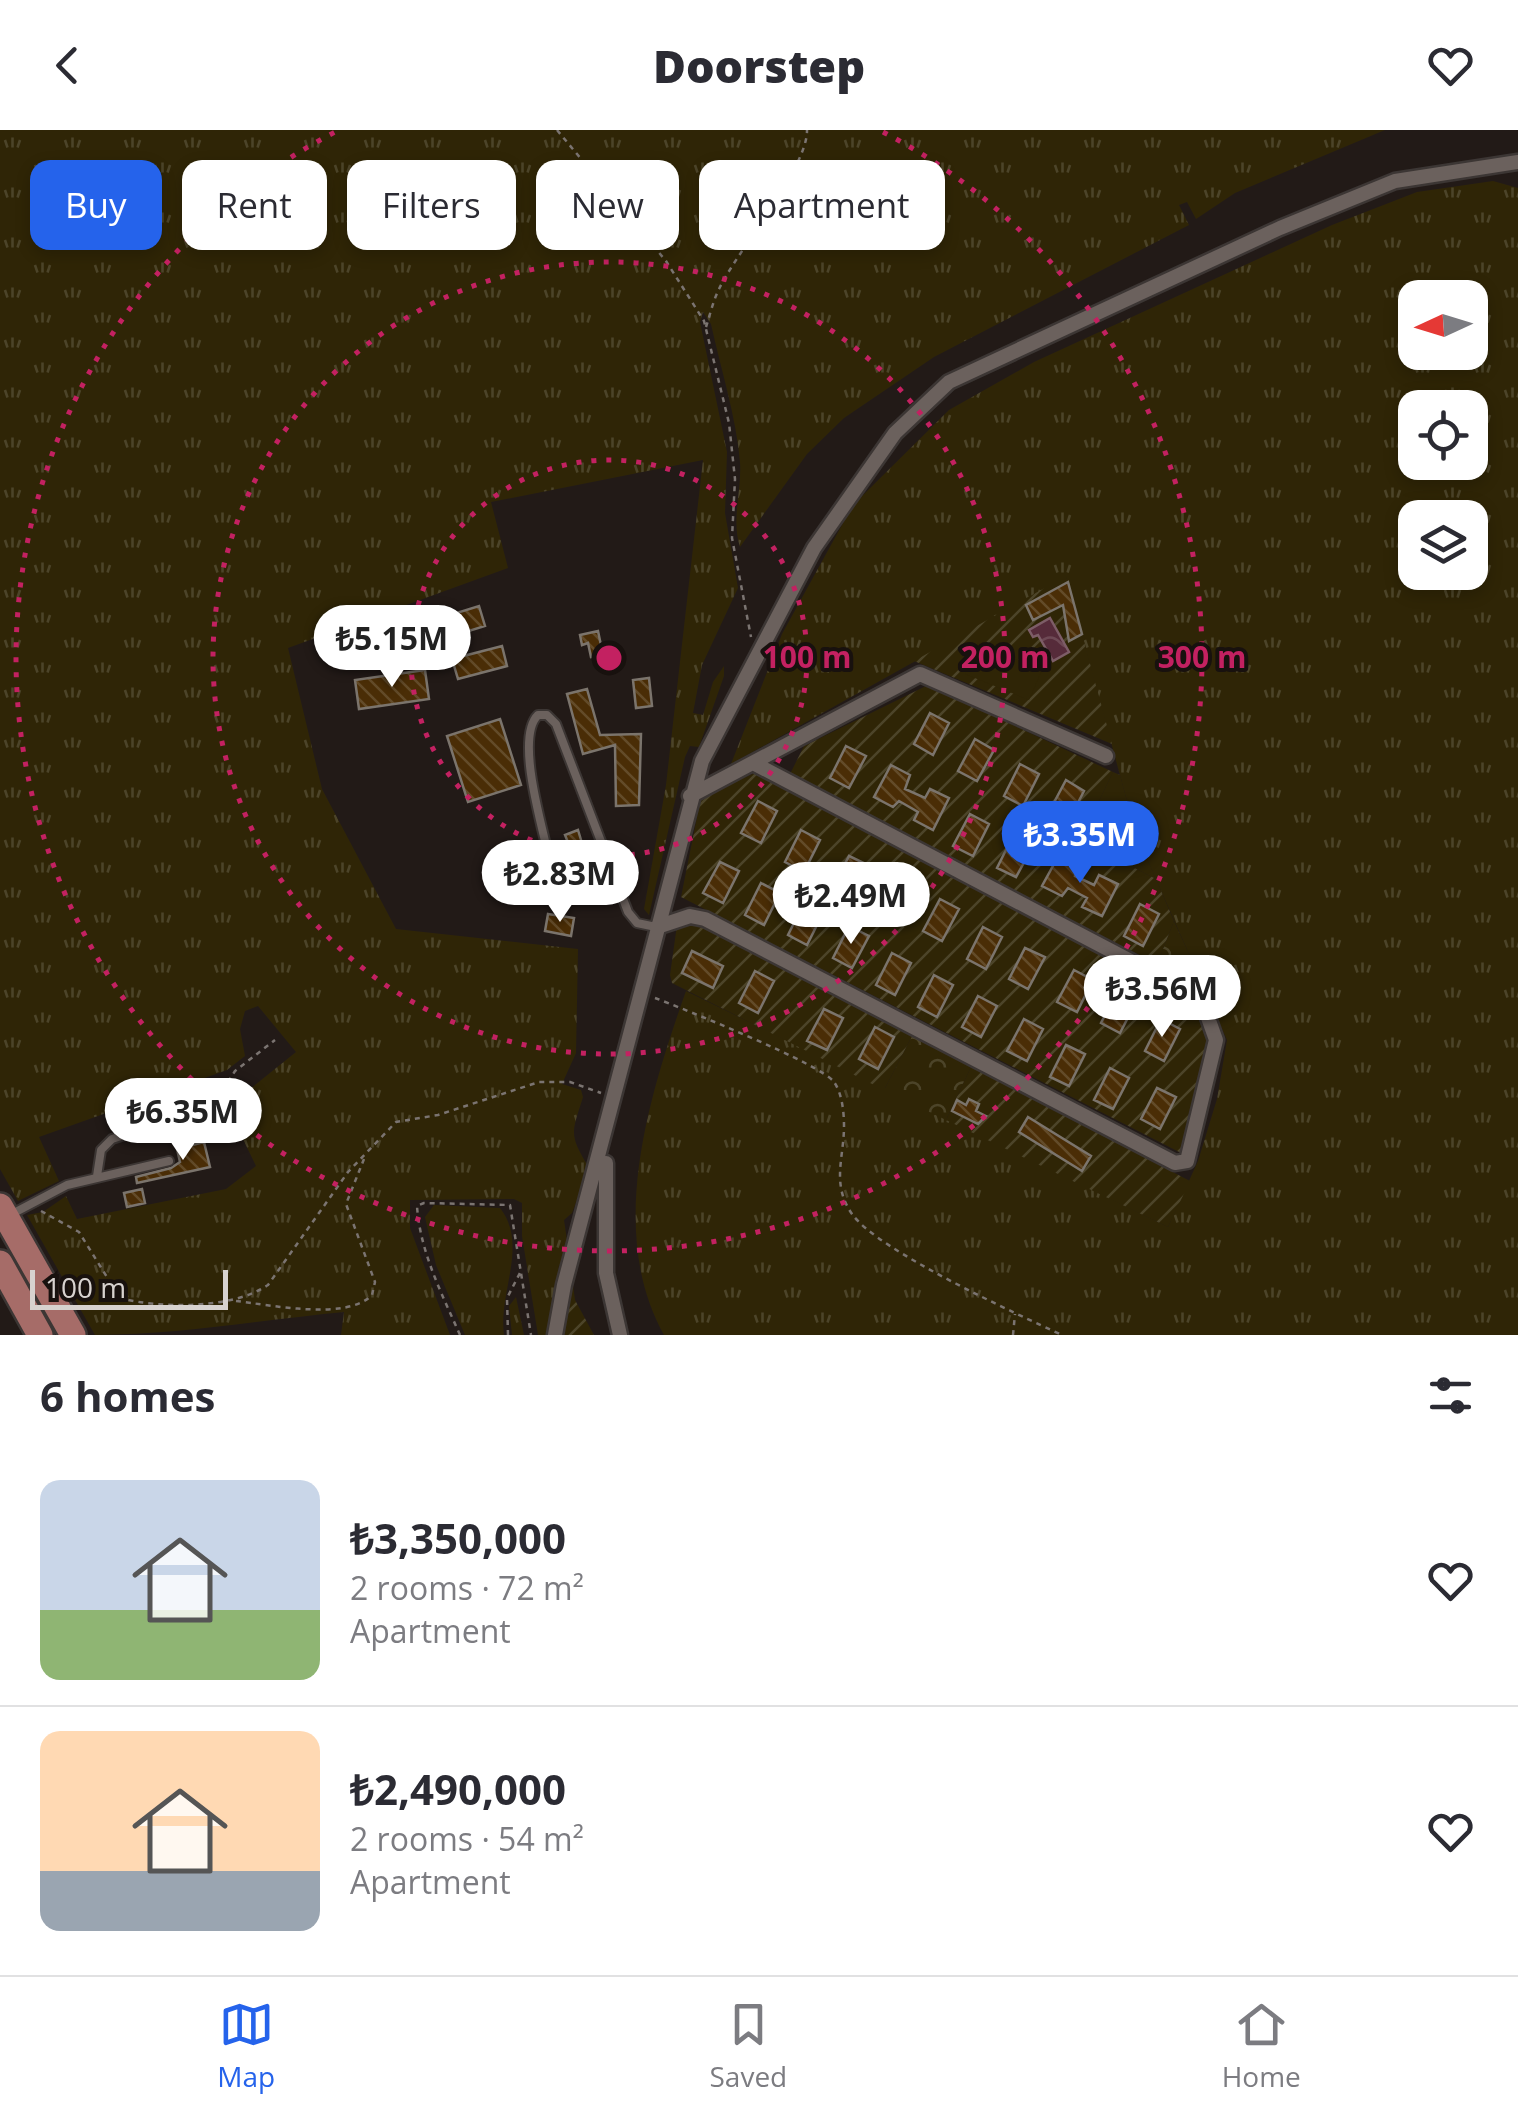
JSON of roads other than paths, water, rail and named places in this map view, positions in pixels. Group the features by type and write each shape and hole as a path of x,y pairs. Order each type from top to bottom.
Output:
{"highway":[{"path":"3,1212 73,1335"},
{"path":"0,1263 40,1335"}],"street":[{"path":"555,1335 564,1285 702,762 814,548 894,432 950,382 1184,270 1395,181 1518,162"},
{"path":"690,796 920,674 1106,756"},
{"path":"657,927 690,916 706,919 1175,1163 1187,1161 1216,1040 1201,998 755,764"},
{"path":"612,1103 603,1235 606,1273 620,1335"}],"lane":[{"path":"560,906 526,740 530,724 538,716 548,715 556,724 628,912 637,923 657,927"},
{"path":"97,1176 101,1150 112,1139 189,1114 220,1090"},
{"path":"3,1212 97,1176 169,1160"}],"water":[{"path":"1050,618 1069,652 1053,661 1038,635 1033,637 1029,630"}]}
